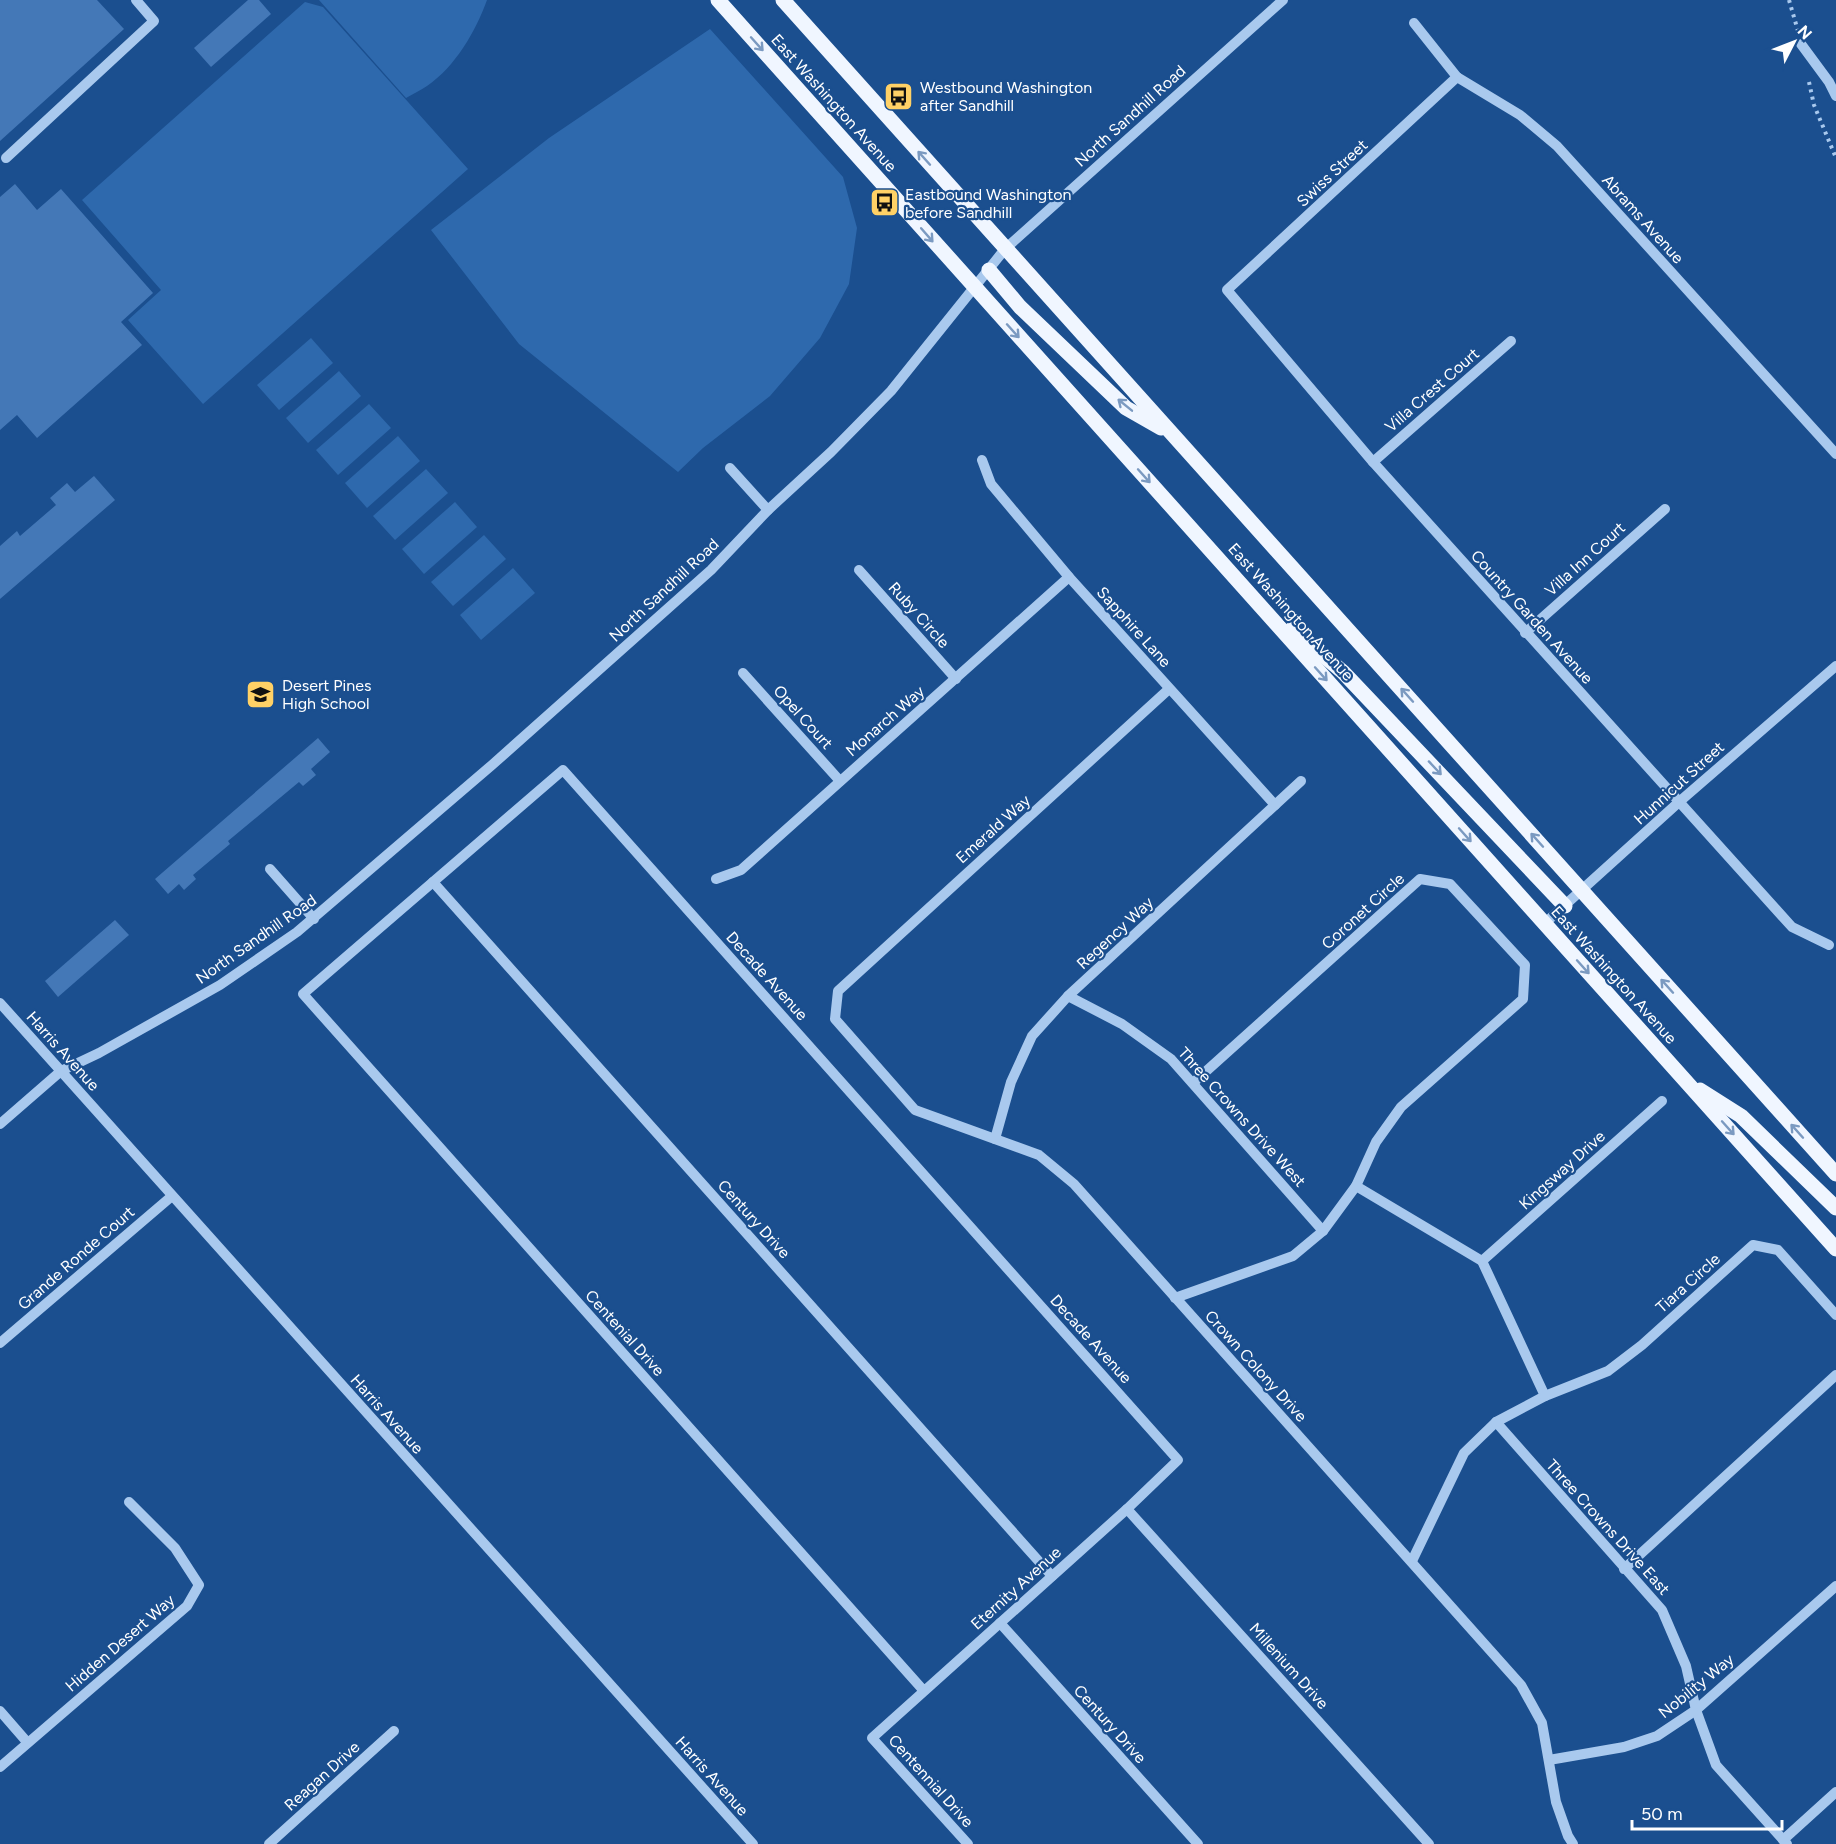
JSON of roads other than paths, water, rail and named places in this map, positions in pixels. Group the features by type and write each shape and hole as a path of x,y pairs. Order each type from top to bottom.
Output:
{"main road":[{"name":"East Washington Avenue","path":"718,0 1836,1250"},
{"name":"East Washington Avenue","path":"783,0 1836,1174"},
{"path":"988,270 1020,307 1126,408 1174,436"},
{"path":"1254,599 1343,672 1565,906"},
{"path":"1685,1080 1741,1116 1836,1208"}],"street":[{"path":"6,158 154,21 136,0"},
{"name":"North Sandhill Road","path":"0,1124 61,1071 99,1053 220,985 314,920 711,570 768,510 831,452 891,391 1005,249 1283,0"},
{"name":"Abrams Avenue","path":"1414,23 1457,77 1520,115 1557,146 1836,454"},
{"path":"1801,44 1829,82 1836,96"},
{"name":"Swiss Street","path":"1227,290 1457,77"},
{"name":"Country Garden Avenue","path":"1227,290 1373,462 1792,927 1829,945"},
{"name":"Villa Crest Court","path":"1373,462 1511,341"},
{"name":"Sapphire Lane","path":"982,460 991,484 1069,577 1275,805"},
{"path":"730,468 768,510"},
{"name":"Villa Inn Court","path":"1525,633 1665,508"},
{"name":"Ruby Circle","path":"859,570 956,679"},
{"name":"Monarch Way","path":"716,879 741,870 1069,577"},
{"name":"Hunnicut Street","path":"1544,924 1679,802 1836,666"},
{"name":"Opel Court","path":"743,673 840,781"},
{"name":"Emerald Way","path":"838,991 1169,689"},
{"name":"Decade Avenue","path":"303,994 563,770 1178,1460"},
{"name":"Regency Way","path":"995,1138 1011,1082 1032,1036 1068,996 1301,781"},
{"path":"270,869 314,920"},
{"name":"Coronet Circle","path":"1193,1083 1420,879 1450,884 1525,965 1523,999 1401,1107 1376,1142 1356,1186"},
{"name":"Century Drive","path":"433,882 1052,1576"},
{"name":"Crown Colony Drive","path":"838,991 835,1019 915,1110 1039,1155 1074,1184 1521,1685 1542,1723 1556,1802 1573,1844"},
{"name":"Centenial Drive","path":"303,994 924,1691"},
{"name":"Three Crowns Drive West","path":"1068,996 1122,1024 1171,1059 1323,1231"},
{"name":"Harris Avenue","path":"0,1003 753,1844"},
{"name":"Kingsway Drive","path":"1482,1261 1662,1101"},
{"path":"1175,1298 1293,1256 1323,1231 1356,1186 1482,1261 1545,1396 1496,1422 1464,1453 1412,1562"},
{"name":"Grande Ronde Court","path":"0,1343 172,1196"},
{"name":"Tiara Circle","path":"1545,1396 1608,1371 1642,1345 1753,1245 1778,1250 1836,1316"},
{"path":"1624,1569 1836,1375"},
{"name":"Three Crowns Drive East","path":"1496,1422 1662,1610 1686,1666 1696,1710 1716,1765 1785,1842"},
{"name":"Eternity Avenue","path":"872,1738 1127,1509 1178,1460"},
{"name":"Hidden Desert Way","path":"0,1767 187,1606 199,1585 175,1548 129,1502"},
{"name":"Millenium Drive","path":"1127,1509 1429,1844"},
{"name":"Nobility Way","path":"1550,1760 1624,1748 1657,1736 1696,1710 1836,1586"},
{"name":"Century Drive","path":"1000,1623 1198,1844"},
{"path":"0,1711 27,1742"},
{"name":"Reagan Drive","path":"269,1844 394,1731"},
{"name":"Centennial Drive","path":"872,1738 968,1844"},
{"path":"1785,1842 1836,1792"}],"place":[{"name":"Westbound Washington after Sandhill","path":"899,96"},
{"name":"Eastbound Washington before Sandhill","path":"884,203"},
{"name":"Desert Pines High School","path":"261,694"}]}
